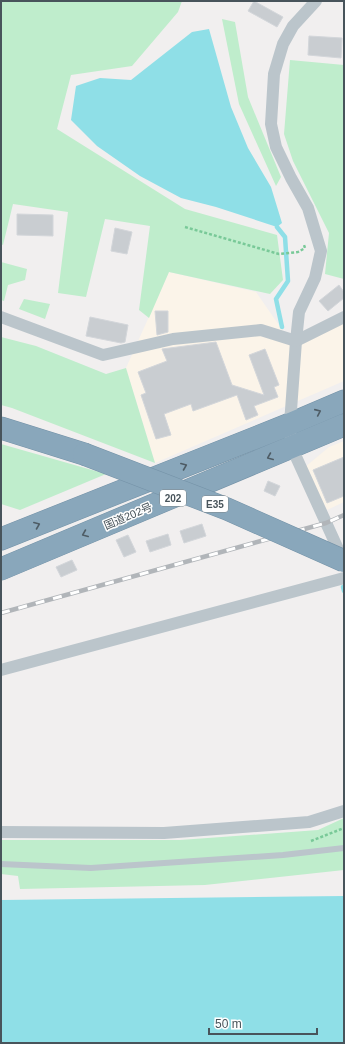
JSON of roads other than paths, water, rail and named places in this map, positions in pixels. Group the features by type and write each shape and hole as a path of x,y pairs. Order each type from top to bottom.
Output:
{"highway":[{"name":"202","path":"1,539 344,401"},
{"name":"国道202号","path":"1,569 344,425"},
{"name":"E35","path":"1,428 84,454 227,509 344,561"}],"street":[{"path":"316,1 293,26 283,44 274,74 271,124 276,147 308,208 321,252 315,278 299,312 290,424 292,448 344,561"},
{"path":"1,317 103,355 173,339 261,330 296,341 344,317"},
{"path":"1,670 344,578"},
{"path":"1,832 164,833 309,822 344,811"}],"lane":[{"path":"1,864 90,868 283,855 344,848"}],"water":[{"path":"209,29 231,107 248,148 271,187 282,223 277,227 216,207 181,198 140,176 97,146 71,120 76,86 100,78 131,80 192,32"},
{"path":"344,896 344,1043 1,1043 1,900"}],"waterway":[{"path":"277,227 285,237 288,281 276,299 282,327"},
{"path":"343,587 344,591"}],"railway":[{"path":"1,613 326,523 344,515"}]}
